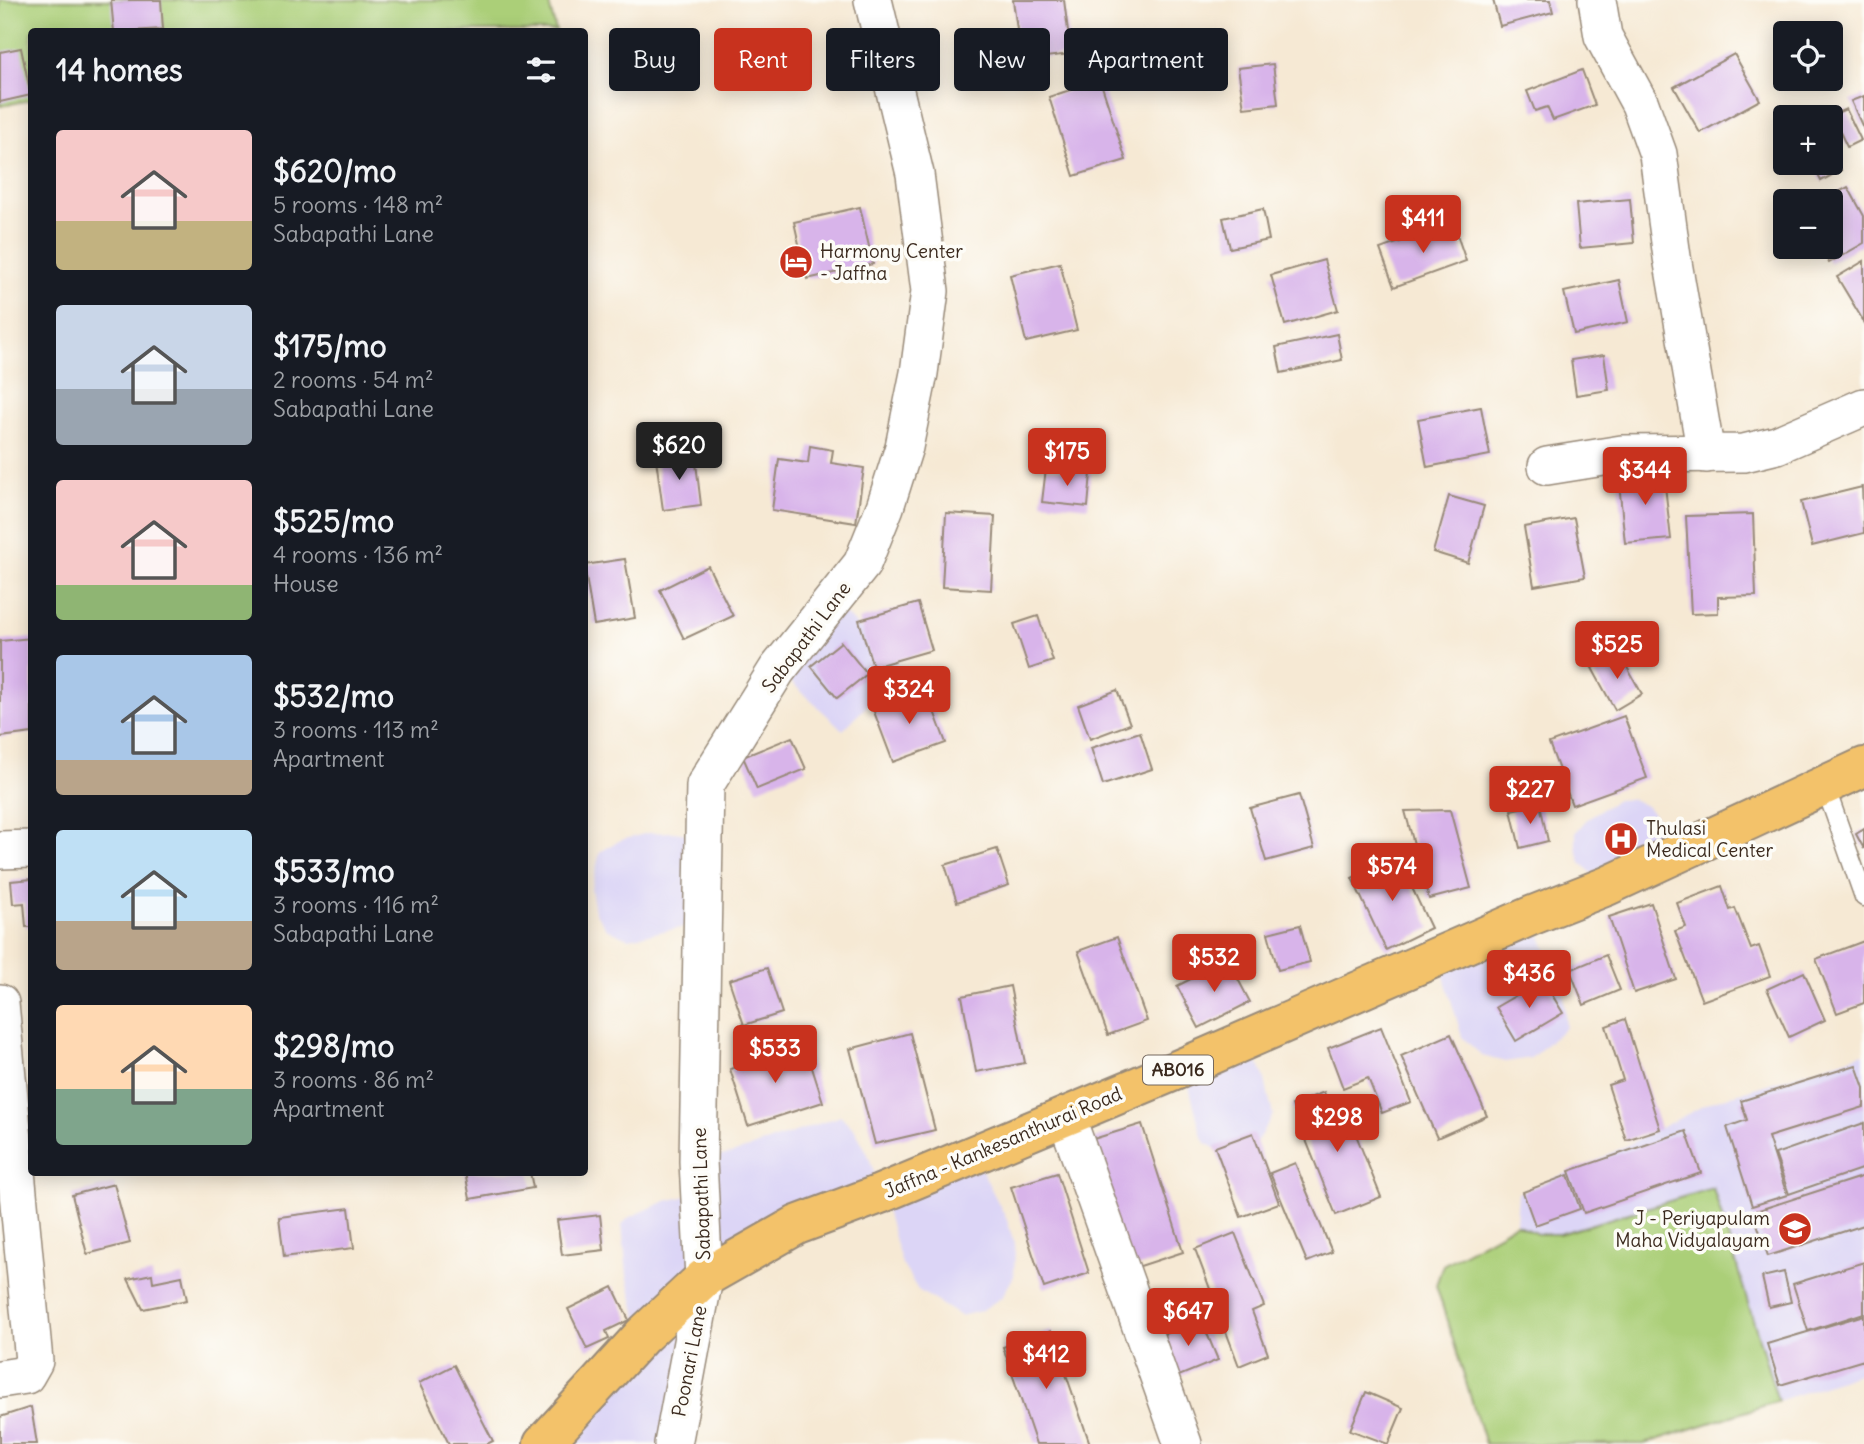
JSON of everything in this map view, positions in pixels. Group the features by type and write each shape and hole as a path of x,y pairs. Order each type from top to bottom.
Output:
{"main road":[{"name":"Jaffna - Kankesanthurai Road","path":"543,1444 642,1336 704,1278 797,1225 880,1194 1607,886 1864,767"}],"street":[{"name":"Sabapathi Lane","path":"704,1278 698,1161 705,785 778,670 862,564 885,507 904,447 919,373 930,291 917,187 873,0"},
{"path":"1597,0 1602,36 1640,104 1658,154 1672,257 1706,454"},
{"path":"1546,466 1622,454 1744,453 1777,445 1864,407"},
{"path":"0,850 28,849"},
{"path":"0,1003 34,1361 26,1375 0,1379"},
{"path":"1066,1116 1183,1444"},
{"name":"Poonari Lane","path":"673,1444 704,1278"}],"lane":[{"path":"1825,786 1864,897"}],"shaded area":[{"path":"832,602 903,669 843,730 778,670"},
{"name":"Thulasi Medical Center","path":"1632,799 1646,806 1660,822 1672,856 1593,875 1581,862 1576,847 1576,832 1589,817 1617,800"},
{"path":"673,832 704,836 701,924 628,938 607,929 595,912 591,889 600,852 621,840 648,833"},
{"path":"1533,915 1564,997 1566,1027 1531,1058 1505,1062 1482,1056 1462,1037 1438,956"},
{"path":"1246,1038 1264,1076 1273,1115 1257,1141 1230,1150 1216,1149 1206,1143 1201,1133 1184,1067"},
{"name":"J - Periyapulam Maha Vidyalayam","path":"1864,1053 1864,1372 1778,1401 1713,1188 1559,1234 1537,1234 1516,1224 1518,1193 1592,1163 1711,1102"},
{"path":"841,1116 855,1130 868,1154 881,1194 704,1278 673,1444 543,1444 642,1336 627,1275 622,1225 628,1218 666,1201 700,1193 698,1161 735,1153"},
{"path":"973,1153 1007,1220 1015,1246 1014,1276 1002,1297 981,1311 960,1316 918,1290 902,1264 881,1194"}],"green space":[{"path":"0,0 548,0 555,28 28,28 28,101 0,106"},
{"path":"1713,1188 1778,1401 1644,1444 1485,1444 1436,1285 1443,1265 1516,1224 1537,1234 1559,1234"}],"building":[{"path":"111,0 161,0 163,28 114,28"},
{"path":"1013,0 1064,0 1068,28 1064,28 1064,55 1050,57 1050,28 1017,28"},
{"path":"1493,0 1550,0 1553,12 1500,26"},
{"path":"21,48 28,81 28,96 0,102 0,52"},
{"path":"1734,54 1760,100 1700,133 1674,87"},
{"path":"1273,64 1278,104 1244,108 1238,68"},
{"path":"1582,70 1595,105 1553,120 1547,107 1535,111 1527,91"},
{"path":"1067,91 1104,91 1126,160 1074,176 1049,97"},
{"path":"1864,96 1864,130 1851,101"},
{"path":"1846,109 1861,140 1847,147 1843,138 1843,110"},
{"path":"1818,175 1832,175 1821,181"},
{"path":"1848,187 1864,216 1864,243 1843,255 1843,190"},
{"path":"1630,199 1634,243 1580,248 1576,204"},
{"path":"860,207 873,264 807,279 794,222"},
{"path":"1263,209 1269,240 1230,248 1223,218"},
{"path":"1453,223 1466,261 1394,287 1380,249"},
{"path":"1324,260 1338,310 1285,325 1271,275"},
{"path":"1864,261 1864,322 1837,277"},
{"path":"1060,263 1077,330 1026,342 1010,275"},
{"path":"1619,280 1628,322 1574,334 1564,292"},
{"path":"1337,334 1342,360 1281,373 1276,347"},
{"path":"1604,355 1609,390 1576,395 1571,360"},
{"path":"1481,407 1490,455 1427,467 1418,419"},
{"path":"810,446 833,450 831,463 864,468 856,523 772,510 779,459 808,463"},
{"path":"695,455 701,505 663,510 656,459"},
{"path":"1046,468 1091,473 1088,507 1042,502"},
{"path":"1663,468 1671,539 1625,543 1619,483 1637,481 1636,470"},
{"path":"1862,487 1864,533 1812,546 1801,502"},
{"path":"1449,496 1484,506 1468,563 1433,552"},
{"path":"946,513 995,516 991,590 942,587"},
{"path":"1753,514 1756,596 1718,597 1718,613 1691,614 1686,516"},
{"path":"1574,518 1585,577 1534,586 1524,527"},
{"path":"625,559 635,618 594,625 588,589 588,564"},
{"path":"708,566 733,616 684,639 660,590"},
{"path":"918,603 932,650 873,667 859,620"},
{"path":"1038,616 1053,661 1029,669 1014,624"},
{"path":"28,638 28,734 0,737 0,641"},
{"path":"841,642 867,674 837,698 811,666"},
{"path":"1619,653 1642,694 1615,710 1592,668"},
{"path":"926,690 946,743 893,762 873,709"},
{"path":"1117,690 1130,724 1090,739 1078,705"},
{"path":"1624,716 1647,778 1572,805 1549,743"},
{"path":"1140,732 1152,769 1103,785 1091,748"},
{"path":"792,737 806,769 757,789 743,757"},
{"path":"1299,795 1314,848 1266,861 1250,808"},
{"path":"1540,804 1548,841 1520,848 1511,810"},
{"path":"1450,810 1471,888 1429,899 1405,811"},
{"path":"1864,829 1864,849 1856,834"},
{"path":"997,849 1009,885 957,902 945,865"},
{"path":"1397,856 1431,928 1386,950 1352,878"},
{"path":"28,879 28,927 24,903 13,904 11,881"},
{"path":"1722,886 1730,910 1735,908 1751,949 1759,946 1770,976 1702,1001 1675,931 1686,927 1677,903"},
{"path":"1651,903 1676,979 1634,993 1609,917"},
{"path":"1300,925 1310,962 1278,970 1268,933"},
{"path":"1117,937 1147,1021 1108,1035 1078,951"},
{"path":"1864,941 1864,1003 1837,1013 1816,959"},
{"path":"1606,955 1620,990 1584,1005 1570,970"},
{"path":"1228,960 1250,1002 1199,1028 1177,986"},
{"path":"767,968 782,1013 744,1025 729,980"},
{"path":"1804,972 1825,1020 1789,1037 1767,989"},
{"path":"1543,980 1563,1013 1516,1041 1496,1007"},
{"path":"1010,986 1025,1063 976,1072 962,996"},
{"path":"1625,1019 1660,1129 1626,1140 1608,1085 1623,1080 1606,1026"},
{"path":"1381,1027 1411,1102 1382,1113 1368,1078 1343,1088 1328,1048"},
{"path":"910,1033 935,1130 875,1144 850,1049"},
{"path":"1451,1034 1487,1116 1437,1138 1401,1056"},
{"path":"771,1046 777,1062 807,1052 823,1102 748,1126 730,1069 744,1064 741,1055"},
{"path":"1856,1065 1864,1088 1864,1107 1768,1137 1787,1195 1752,1206 1727,1127 1747,1120 1741,1101"},
{"path":"1324,1092 1331,1110 1344,1105 1381,1197 1336,1215 1292,1105"},
{"path":"1864,1123 1864,1168 1789,1194 1775,1154"},
{"path":"1142,1124 1183,1252 1128,1270 1087,1141"},
{"path":"1686,1131 1701,1173 1584,1213 1569,1171"},
{"path":"1253,1133 1279,1203 1241,1217 1215,1147"},
{"path":"1295,1163 1332,1252 1307,1262 1270,1173"},
{"path":"1057,1173 1089,1273 1044,1288 1011,1187"},
{"path":"1568,1175 1580,1209 1535,1225 1523,1192"},
{"path":"466,1176 531,1176 533,1188 470,1199"},
{"path":"1864,1176 1864,1225 1768,1256 1753,1212"},
{"path":"114,1184 130,1243 87,1254 72,1195"},
{"path":"349,1208 354,1248 284,1257 279,1217"},
{"path":"600,1215 604,1250 562,1255 557,1220"},
{"path":"1235,1233 1264,1306 1252,1311 1268,1354 1239,1366 1195,1249"},
{"path":"1864,1262 1864,1313 1808,1331 1793,1284"},
{"path":"1784,1272 1791,1302 1769,1307 1762,1277"},
{"path":"152,1274 153,1282 182,1276 187,1300 143,1309 128,1279"},
{"path":"613,1287 629,1320 606,1331 609,1339 587,1349 568,1309"},
{"path":"1864,1315 1864,1360 1780,1385 1767,1344"},
{"path":"1201,1319 1218,1360 1174,1378 1157,1337"},
{"path":"1051,1331 1090,1444 1036,1444 1003,1347"},
{"path":"454,1365 493,1441 487,1444 449,1444 419,1383"},
{"path":"1366,1392 1403,1408 1388,1444 1350,1430"},
{"path":"31,1407 37,1444 0,1444 0,1417"}],"place":[{"name":"Harmony Center - Jaffna","path":"796,262"},
{"name":"Thulasi Medical Center","path":"1621,839"},
{"name":"J - Periyapulam Maha Vidyalayam","path":"1795,1229"}]}
